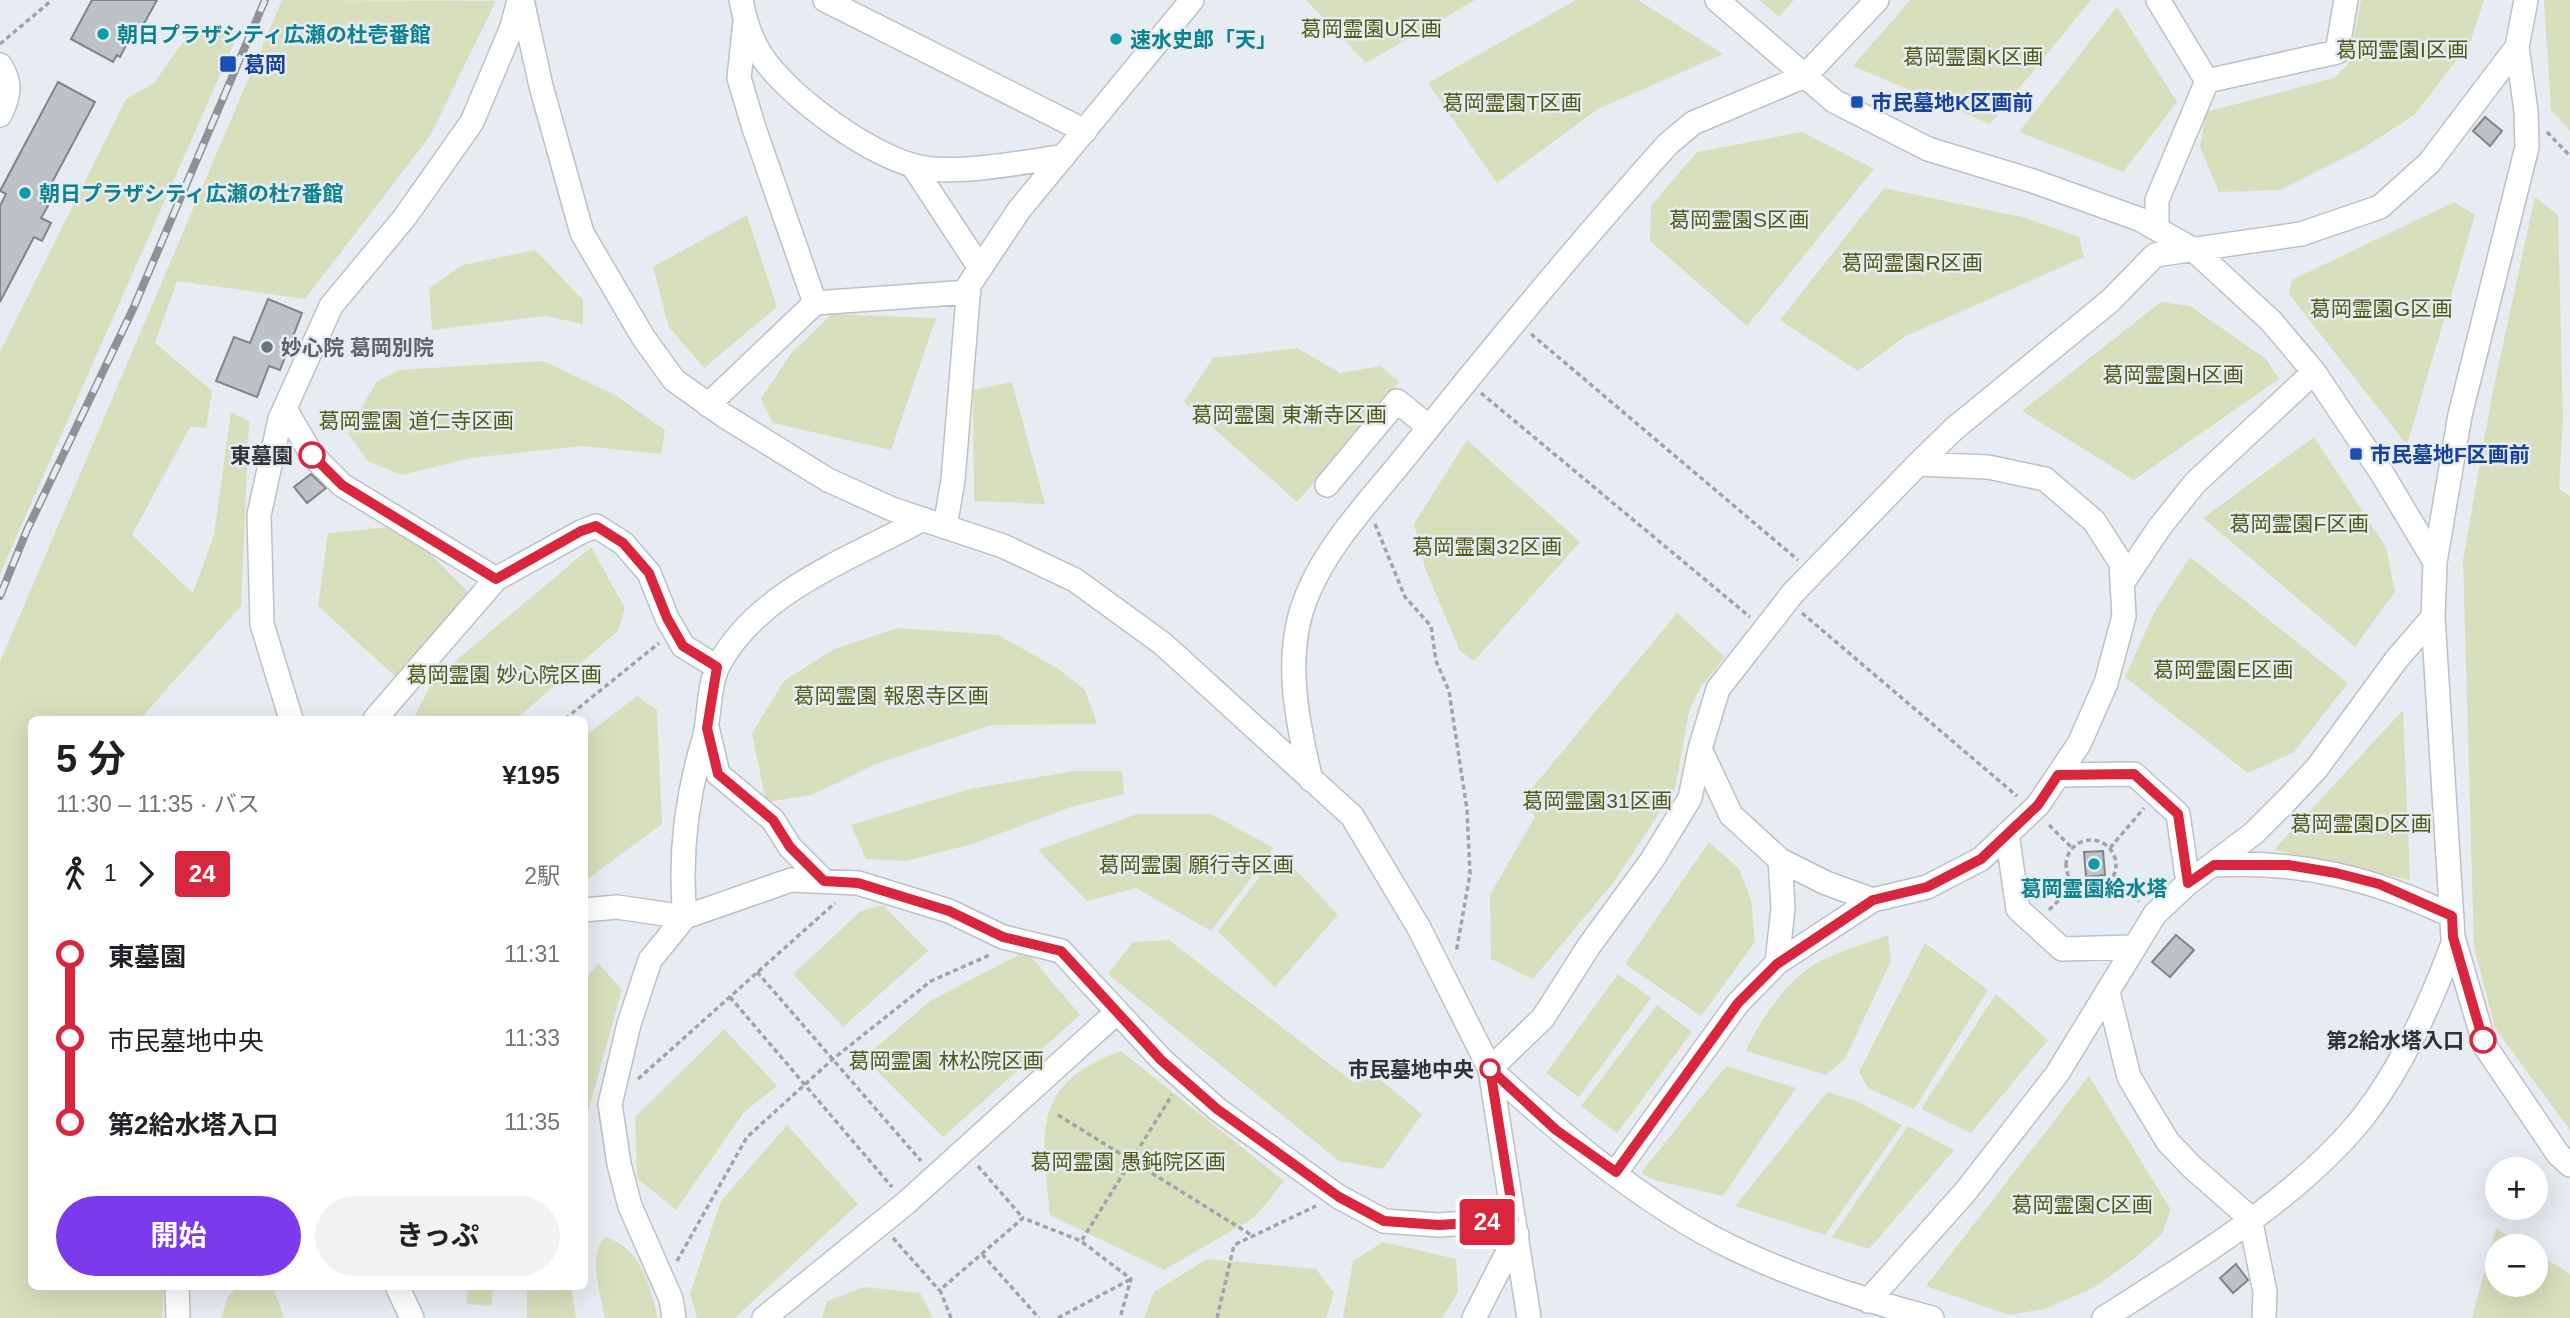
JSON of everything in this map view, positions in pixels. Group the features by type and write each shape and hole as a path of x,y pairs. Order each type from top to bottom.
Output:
{"street":[{"path":"520,0 582,233 643,337 674,380 708,405 828,481 923,519 1003,546 1075,580 1163,644 1352,816 1419,928 1490,1069 1529,1318"},
{"path":"290,716 262,624 259,515 285,409 331,306 405,217 471,122 512,27 520,0"},
{"path":"825,0 1085,131"},
{"path":"945,527 953,480 969,292 980,268 1019,210 1192,0"},
{"path":"1717,0 1834,101 1928,149 2033,181 2140,219 2194,250 2271,321 2314,372 2383,475 2435,562"},
{"path":"1311,780 1296,707 1297,627 1306,597 1325,562 1429,427 1668,144 1693,123 1805,76 1877,0"},
{"path":"2158,0 2207,81"},
{"path":"2207,81 2337,52 2346,0"},
{"path":"2526,0 2517,47 2526,111 2527,147 2460,415 2435,562 2433,617 2454,942 2485,1046 2558,1154 2570,1165"},
{"path":"743,9 739,78 815,303"},
{"path":"743,9 760,55 805,104 894,161 928,169 999,165 1064,156"},
{"path":"1490,1069 1543,1018 1589,946 1652,860 1690,798 1700,749 1718,689 1788,600 1918,464 1955,428 2110,301 2155,255 2301,234 2380,207 2429,163 2517,47"},
{"path":"0,65 6,75 9,93 0,115"},
{"path":"2157,229 2157,200 2207,81"},
{"path":"913,166 980,268"},
{"path":"708,405 815,303 969,292"},
{"path":"2123,583 2159,528 2195,483 2314,372"},
{"path":"1327,485 1397,401 1429,427"},
{"path":"285,409 312,455 342,485 496,579"},
{"path":"1616,1172 1738,1003 1777,964 1873,900 1927,887 1981,859 2007,834 2039,816 2058,775 2079,744 2106,683 2124,616 2123,583 2121,563 2094,521 2045,479 1987,467 1918,464"},
{"path":"674,1318 664,1285 630,1206 610,1104 629,1024 650,960 684,917 682,842 690,785 707,728 717,667 755,620 789,593 827,568 923,519"},
{"path":"378,716 496,579 581,531 596,526 623,543 649,573 683,646 717,667"},
{"path":"1868,1300 1966,1191 2057,1074 2108,992 2132,947 2155,914 2188,883 2255,833 2317,768 2396,660 2433,617"},
{"path":"707,728 718,774 773,820 790,847 824,881"},
{"path":"1700,749 1731,815 1780,860 1826,883 1873,900"},
{"path":"2058,775 2134,774 2178,814 2188,883"},
{"path":"2007,834 2018,909 2055,943 2062,949 2132,947"},
{"path":"1777,964 1783,908 1780,860"},
{"path":"2214,865 2288,865 2336,873 2379,884 2452,916"},
{"path":"588,910 617,907 684,917 792,880 858,883 949,911 1003,937 1061,951 1183,1079 1217,1109 1339,1197 1384,1221 1516,1227"},
{"path":"2104,1318 2304,1178 2364,1115 2412,1037 2454,942"},
{"path":"2108,992 2129,1077 2168,1142 2250,1218 2265,1292 2264,1318"},
{"path":"764,1318 906,1203 933,1175 1117,1012"},
{"path":"1490,1069 1556,1130 1678,1217 1730,1247 1796,1276 1932,1318"},
{"path":"1474,1318 1516,1227"},
{"path":"177,1290 178,1318"},
{"path":"399,1290 412,1318"}],"path":[{"path":"0,44 52,0"},
{"path":"1516,321 1813,573"},
{"path":"1467,382 1765,629"},
{"path":"1369,502 1376,530 1405,597 1431,626 1436,661 1451,702 1467,810 1470,874 1460,940 1447,983"},
{"path":"1788,600 2039,816 2072,848"},
{"path":"569,716 674,631"},
{"path":"2110,848 2143,808"},
{"path":"2087,839 2104,842 2117,863 2112,880 2098,889 2090,890 2075,884 2067,871 2066,862 2072,848 2087,839"},
{"path":"2112,880 2140,903"},
{"path":"610,1104 858,883"},
{"path":"2045,914 2075,884"},
{"path":"664,1285 747,1137 833,1059 931,981 1021,941"},
{"path":"757,972 933,1175"},
{"path":"730,997 906,1203"},
{"path":"1081,1241 1183,1079"},
{"path":"1058,1115 1253,1236"},
{"path":"962,1149 1023,1218 1081,1241 1131,1279"},
{"path":"1217,1318 1234,1245 1339,1197"},
{"path":"940,1290 1023,1218"},
{"path":"880,1223 940,1290 951,1318"},
{"path":"982,1253 1039,1318"},
{"path":"1058,1318 1131,1279"},
{"path":"1120,1318 1131,1279"}],"green space":[{"path":"282,0 496,1 430,136 305,299 177,281 155,343 212,391 206,428 190,427 132,535 193,593 214,535 231,412 249,421 241,606 143,716 28,716 28,1290 164,1290 162,1318 0,1318 0,662"},
{"name":"葛岡霊園U区画","path":"1306,0 1475,0 1366,63"},
{"name":"葛岡霊園T区画","path":"1576,0 1638,0 1723,54 1598,109 1497,183 1428,83"},
{"path":"1759,0 1794,0 1779,17"},
{"name":"葛岡霊園K区画","path":"1910,0 2091,0 1990,124 1853,66"},
{"name":"葛岡霊園I区画","path":"2361,0 2484,0 2470,43 2414,115 2365,147 2280,190 2219,192 2200,147 2206,112 2334,78 2349,63"},
{"path":"2544,0 2570,0 2570,131 2551,110"},
{"path":"2117,7 2177,102 2123,172 2019,132"},
{"path":"195,25 239,32 0,574 0,352 126,99 154,83"},
{"name":"葛岡霊園S区画","path":"1802,132 1874,169 1747,326 1650,241 1651,206 1697,152"},
{"name":"葛岡霊園R区画","path":"1884,188 2026,218 2079,237 2084,257 1906,336 1858,371 1780,320"},
{"path":"2535,197 2558,215 2563,419 2559,489 2570,496 2570,1130 2495,1028 2474,947 2463,560 2492,395"},
{"name":"葛岡霊園G区画","path":"2454,202 2475,215 2407,445 2289,294 2292,280"},
{"path":"747,215 777,307 704,368 669,327 653,267"},
{"path":"535,250 583,300 583,324 545,316 432,330 429,288 463,265"},
{"name":"葛岡霊園H区画","path":"2161,302 2190,306 2266,359 2279,379 2134,480 2022,411"},
{"path":"832,314 936,318 891,450 773,423 761,399 792,352"},
{"name":"葛岡霊園 東漸寺区画","path":"1297,348 1340,373 1381,366 1399,382 1297,502 1184,402 1213,358"},
{"name":"葛岡霊園 道仁寺区画","path":"543,361 615,395 665,430 661,454 582,446 471,458 402,475 368,461 348,434 376,382 399,370"},
{"path":"1012,382 1045,504 974,501 973,390"},
{"name":"葛岡霊園F区画","path":"2314,437 2386,547 2395,592 2355,647 2203,518"},
{"name":"葛岡霊園32区画","path":"1467,440 1580,542 1474,661 1460,651 1425,568 1414,524"},
{"name":"葛岡霊園 妙心院区画","path":"402,526 472,596 398,679 318,606 328,533"},
{"name":"葛岡霊園 妙心院区画","path":"591,547 625,608 618,631 519,716 415,716 434,679"},
{"name":"葛岡霊園E区画","path":"2190,557 2348,683 2294,752 2248,773 2125,677 2155,611"},
{"name":"葛岡霊園31区画","path":"1677,613 1725,657 1700,688 1689,711 1675,789 1616,879 1533,979 1491,959 1490,895 1535,817 1524,798"},
{"name":"葛岡霊園 報恩寺区画","path":"898,628 998,635 1057,668 1085,690 1097,724 991,725 876,764 812,795 766,802 752,733 784,681 834,649"},
{"name":"葛岡霊園 妙心院区画","path":"637,696 657,710 662,824 588,879 588,734"},
{"name":"葛岡霊園D区画","path":"2403,710 2410,880 2274,850"},
{"path":"1074,771 1122,771 1124,794 1071,807 972,844 906,861 866,859 851,825 970,789"},
{"name":"葛岡霊園 願行寺区画","path":"1137,814 1211,814 1274,848 1211,931 1136,888 1087,901 1038,850"},
{"path":"1709,842 1739,869 1751,900 1755,942 1701,1016 1625,964"},
{"path":"1279,852 1338,915 1275,987 1218,931"},
{"name":"葛岡霊園 林松院区画","path":"883,905 928,951 843,1027 793,974 861,911"},
{"path":"1888,935 1891,961 1845,1059 1826,1075 1746,1051 1775,1002 1806,970 1834,955"},
{"path":"1169,940 1354,1083 1376,1076 1422,1114 1383,1169 1339,1161 1108,974 1133,942"},
{"path":"1925,943 1988,990 1914,1109 1868,1088 1859,1072"},
{"name":"葛岡霊園 林松院区画","path":"1026,951 1080,1015 943,1137 864,1058 930,1001"},
{"path":"598,963 622,990 588,1111 588,976"},
{"path":"1618,974 1651,998 1579,1097 1546,1073"},
{"path":"1996,994 2048,1040 1971,1133 1921,1109"},
{"path":"1657,1005 1692,1032 1617,1133 1581,1106"},
{"path":"724,1029 777,1086 744,1112 676,1210 637,1178 635,1117"},
{"name":"葛岡霊園 愚鈍院区画","path":"1121,1051 1284,1181 1255,1217 1164,1270 1050,1215 1045,1136 1048,1115 1056,1096 1070,1079 1091,1064"},
{"path":"1726,1066 1796,1088 1723,1196 1654,1180 1641,1173"},
{"name":"葛岡霊園C区画","path":"2089,1076 2171,1210 2162,1234 2095,1287 2045,1309 2009,1315 1926,1286"},
{"path":"1827,1092 1854,1100 1902,1125 1825,1235 1735,1206"},
{"path":"787,1125 858,1204 735,1318 697,1318 690,1294 721,1201"},
{"path":"1908,1126 1954,1150 1869,1249 1832,1237"},
{"path":"2496,1228 2505,1234 2494,1234"},
{"path":"605,1237 618,1242 636,1259 647,1281 658,1318 605,1318 596,1265 597,1254"},
{"path":"1383,1242 1456,1259 1458,1292 1442,1318 1343,1318 1353,1261"},
{"path":"1207,1259 1316,1269 1334,1293 1326,1318 1144,1318 1154,1292"},
{"path":"2548,1260 2570,1274 2570,1318 2472,1318 2485,1269 2485,1297 2548,1297"},
{"path":"864,1287 920,1293 933,1318 822,1318 827,1301"},
{"path":"235,1290 274,1290 284,1318 221,1318 228,1296"},
{"path":"468,1290 493,1290 491,1306 466,1304"},
{"path":"527,1290 572,1290 576,1318 527,1318"}],"building":[{"name":"朝日プラザシティ広瀬の杜壱番館","path":"92,0 157,0 141,29 136,26 120,57 117,55 113,62 71,39"},
{"name":"朝日プラザシティ広瀬の杜7番館","path":"58,82 95,102 41,203 48,206 41,218 51,223 42,241 34,237 0,302 0,206 6,194 0,191"},
{"path":"2485,117 2502,131 2490,146 2473,131"},
{"path":"268,299 302,313 280,370 269,366 257,397 216,381 234,337 250,343"},
{"path":"311,474 326,488 307,503 294,487"},
{"name":"葛岡霊園給水塔","path":"2103,851 2105,875 2086,877 2084,852"},
{"path":"2176,935 2194,950 2170,977 2152,962"},
{"path":"2236,1264 2248,1280 2233,1293 2220,1278"}],"railway":[{"path":"0,596 27,530 133,309 265,0"}],"bus line":[{"name":"24","path":"312,455 342,485 496,579 581,531 596,526 623,543 649,573 667,618 683,646 717,667 707,728 718,774 741,796 773,820 790,847 824,881 858,883 949,911 1003,937 1061,951 1161,1060 1217,1109 1339,1197 1384,1221 1439,1225 1514,1220 1490,1069 1556,1130 1616,1172 1738,1003 1777,964 1873,900 1927,887 1981,859 2038,805 2058,775 2134,774 2178,814 2188,883 2214,865 2288,865 2379,884 2452,916 2453,937 2483,1040"}],"place":[{"name":"朝日プラザシティ広瀬の杜壱番館","path":"103,34"},
{"name":"速水史郎「天」","path":"1116,39"},
{"name":"葛岡","path":"228,64"},
{"name":"市民墓地K区画前","path":"1857,102"},
{"name":"朝日プラザシティ広瀬の杜7番館","path":"25,193"},
{"name":"妙心院 葛岡別院","path":"267,347"},
{"name":"市民墓地F区画前","path":"2356,454"},
{"name":"東墓園","path":"312,455"},
{"name":"葛岡霊園給水塔","path":"2094,864"},
{"name":"第2給水塔入口","path":"2483,1040"},
{"name":"市民墓地中央","path":"1490,1069"}]}
